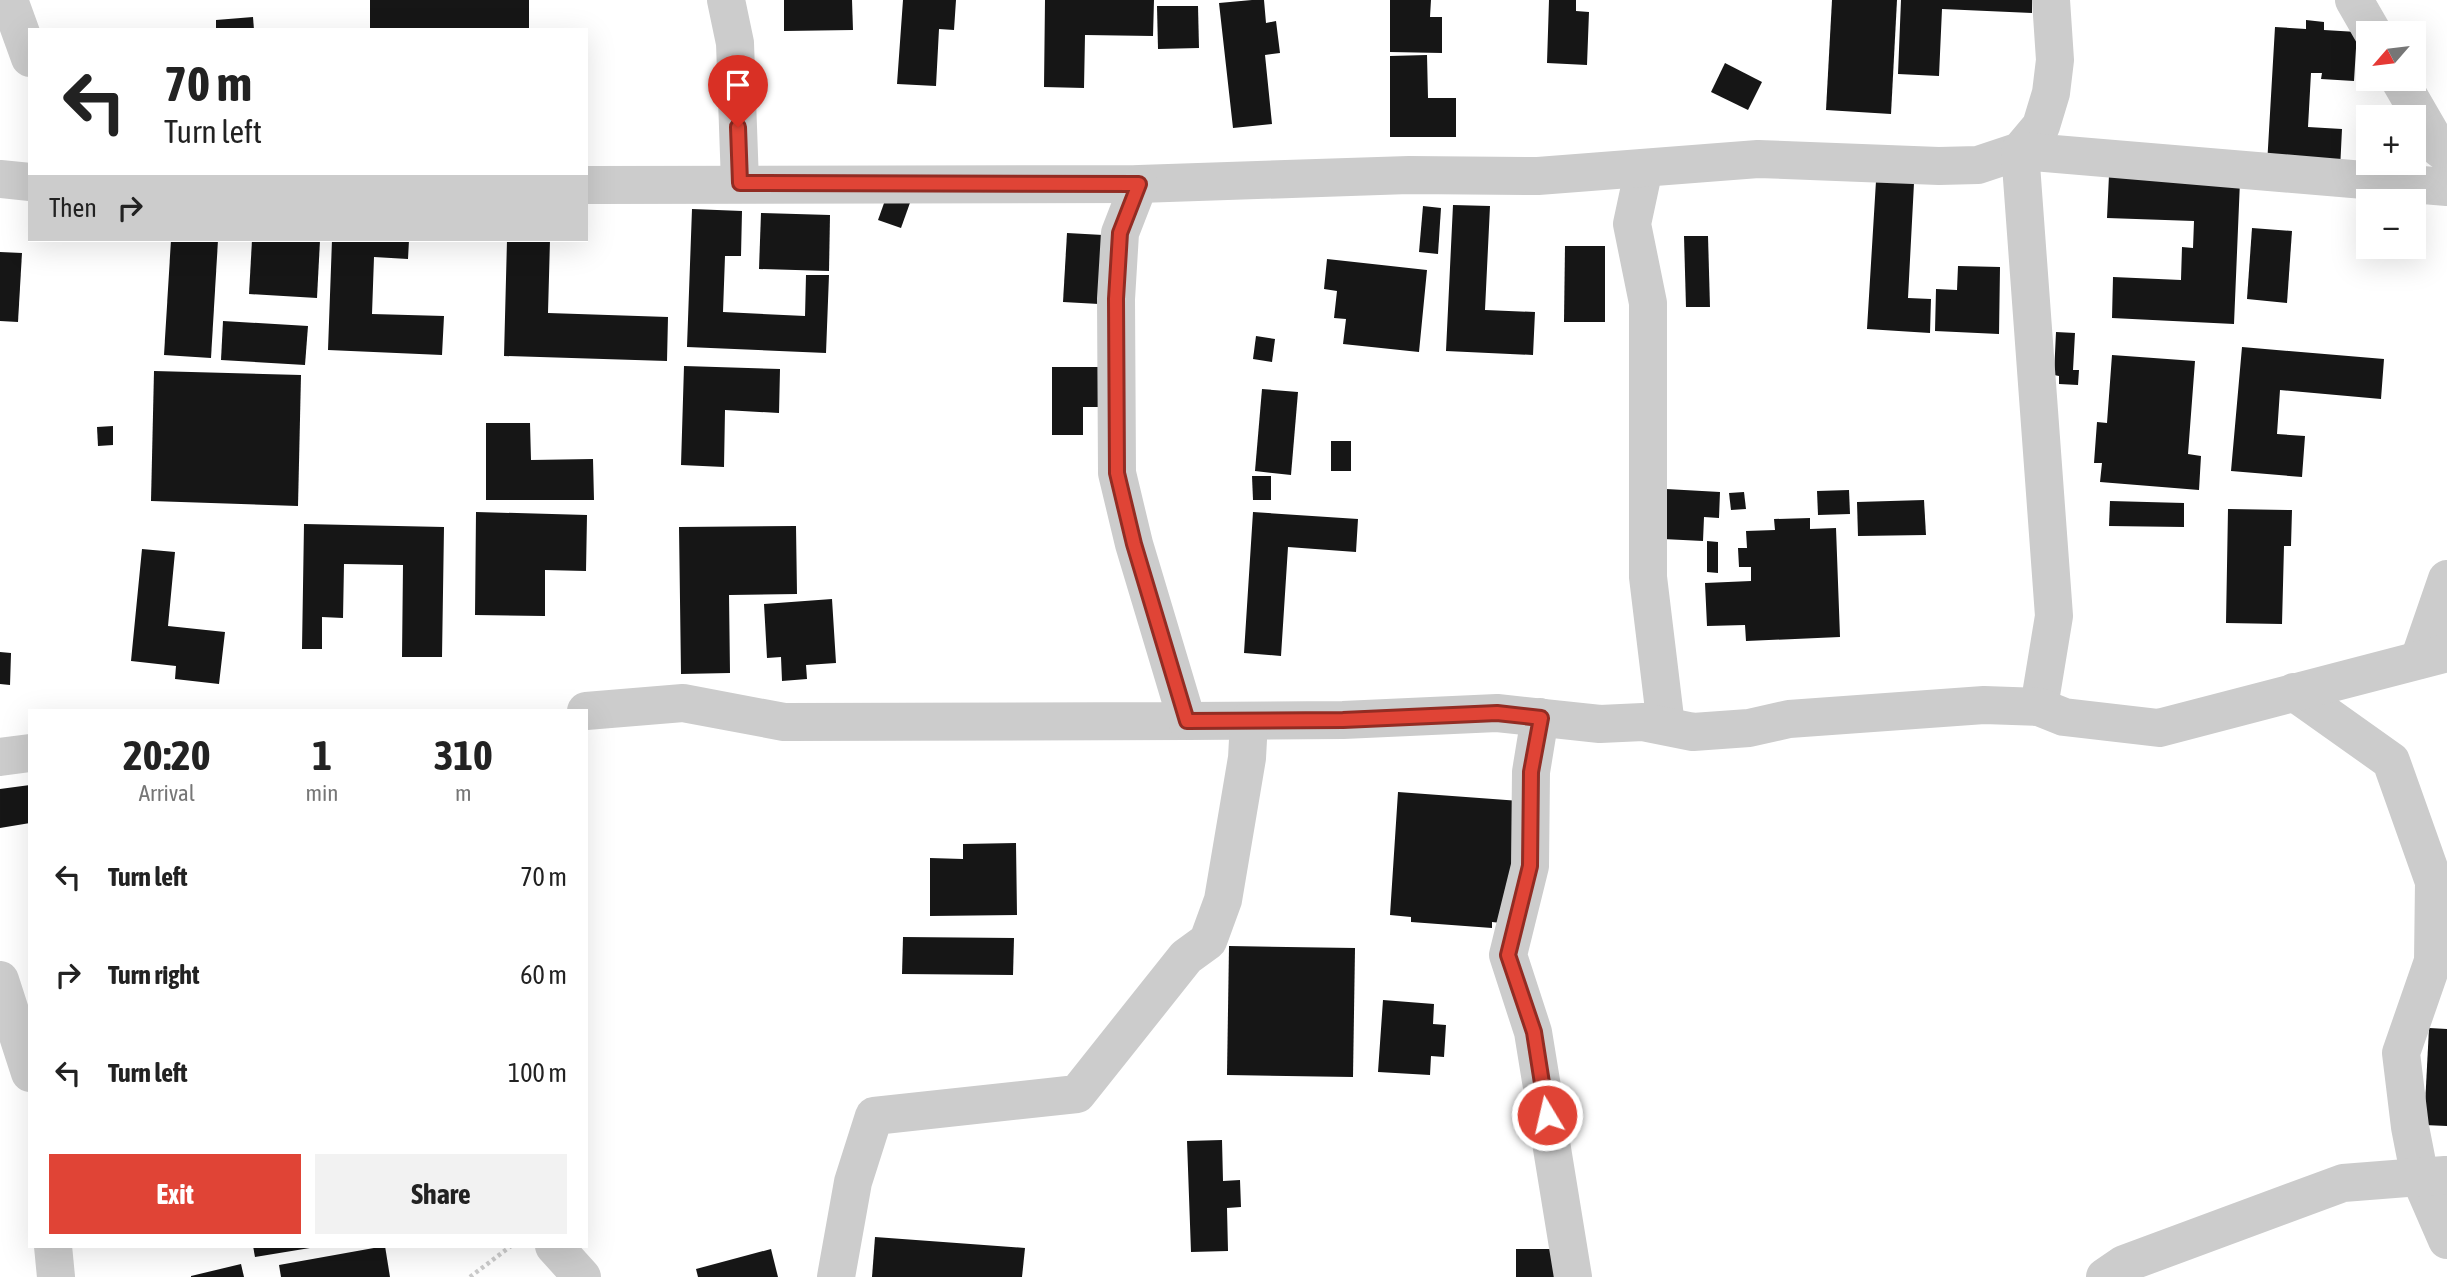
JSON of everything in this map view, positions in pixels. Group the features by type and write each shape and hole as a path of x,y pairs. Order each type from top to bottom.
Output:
{"street":[{"path":"9,0 28,52"},
{"path":"726,0 735,43 740,183"},
{"path":"2039,707 2054,615 2020,151 2041,126 2052,93 2056,60 2052,0"},
{"path":"2354,0 2366,21"},
{"path":"2406,91 2439,148 2447,154"},
{"path":"588,185 1139,184 1409,175 1538,176 1758,159 1979,165 2020,151 2447,187"},
{"path":"1644,168 1632,224 1648,303 1648,577 1666,726"},
{"path":"0,179 28,182"},
{"path":"1139,184 1120,233 1116,299 1117,473 1134,544 1187,721"},
{"path":"588,711 683,703 784,722 1343,720 1497,713 1600,724 1643,722 1693,732 1749,728 1789,719 1970,705 2039,707 2064,717 2159,728 2433,656 2447,579"},
{"path":"2294,692 2391,761 2434,882 2433,961 2401,1053 2410,1127 2434,1176 2447,1240"},
{"path":"1541,718 1531,772 1530,866 1508,955 1534,1032 1573,1277"},
{"path":"836,1277 853,1182 874,1116 1077,1094 1186,957 1208,941 1223,900 1247,758 1250,721"},
{"path":"0,757 28,752"},
{"path":"0,980 28,1067"},
{"path":"2105,1277 2124,1264 2343,1183 2434,1176"},
{"path":"53,1248 56,1277"},
{"path":"556,1248 582,1277"}],"path":[{"path":"470,1277 508,1248"}],"building":[{"path":"370,0 529,0 529,28 370,28"},
{"path":"784,0 852,0 853,30 784,31"},
{"path":"903,0 956,0 954,30 939,29 936,86 897,84"},
{"path":"1045,0 1154,0 1153,36 1085,35 1084,88 1044,87"},
{"path":"1264,0 1266,23 1276,21 1280,53 1265,55 1272,124 1233,128 1219,3"},
{"path":"1390,0 1431,0 1430,17 1442,17 1442,53 1390,52"},
{"path":"1549,0 1576,0 1576,11 1589,12 1587,65 1547,63"},
{"path":"1832,0 1897,0 1891,114 1826,110"},
{"path":"1901,0 2032,0 2032,13 1942,9 1939,76 1898,74"},
{"path":"1157,6 1198,6 1199,48 1158,49"},
{"path":"253,17 254,28 216,28 216,20"},
{"path":"2306,20 2324,22 2324,30 2356,32 2354,81 2321,79 2322,73 2311,73 2308,127 2342,129 2340,170 2267,165 2275,27 2306,29"},
{"path":"1427,55 1428,98 1456,98 1456,137 1390,137 1390,56"},
{"path":"1725,63 1762,82 1748,110 1711,92"},
{"path":"2109,175 2240,181 2234,324 2112,318 2113,277 2181,280 2182,247 2193,248 2194,221 2107,218"},
{"path":"1876,181 1914,183 1908,298 1931,299 1930,333 1867,329"},
{"path":"888,192 911,200 901,228 878,220"},
{"path":"1453,205 1490,206 1485,310 1535,312 1533,355 1446,351"},
{"path":"1423,206 1441,208 1438,254 1419,252"},
{"path":"692,209 742,211 741,256 725,256 723,312 805,316 806,275 829,275 826,353 687,347"},
{"path":"761,213 830,215 829,271 759,269"},
{"path":"2252,228 2292,231 2287,303 2247,299"},
{"path":"1067,233 1103,235 1099,304 1063,302"},
{"path":"1684,236 1708,236 1710,307 1686,307"},
{"path":"171,242 218,242 211,358 164,355"},
{"path":"252,242 320,242 317,298 249,294"},
{"path":"332,242 409,242 408,259 374,257 372,314 444,316 442,355 328,350"},
{"path":"507,242 550,242 548,313 668,317 667,361 504,356"},
{"path":"1565,246 1605,246 1605,322 1564,322"},
{"path":"0,252 22,253 18,322 0,321"},
{"path":"1327,259 1427,270 1419,352 1343,344 1346,319 1334,318 1337,291 1324,289"},
{"path":"1958,266 2000,267 1999,334 1935,331 1936,289 1957,290"},
{"path":"223,321 308,326 305,365 221,360"},
{"path":"2056,332 2075,333 2073,370 2079,370 2078,385 2059,384 2059,376 2054,375"},
{"path":"1256,336 1275,339 1272,362 1253,359"},
{"path":"2242,347 2384,359 2381,399 2280,390 2277,434 2305,436 2302,477 2231,471"},
{"path":"2112,355 2195,361 2188,454 2201,456 2199,490 2100,482 2102,463 2094,463 2097,422 2107,423"},
{"path":"684,366 780,369 779,413 725,410 724,467 681,465"},
{"path":"1052,367 1107,367 1107,407 1083,407 1083,435 1052,435"},
{"path":"154,371 301,375 298,506 151,501"},
{"path":"1262,389 1298,392 1291,475 1255,471"},
{"path":"486,423 530,423 531,460 593,459 594,500 486,500"},
{"path":"113,426 113,445 98,446 97,427"},
{"path":"1331,441 1351,441 1351,471 1331,471"},
{"path":"1252,476 1271,476 1271,500 1253,500"},
{"path":"1666,489 1720,492 1719,518 1704,517 1703,541 1663,539"},
{"path":"1849,490 1850,514 1818,515 1817,491"},
{"path":"1744,492 1746,509 1731,510 1729,493"},
{"path":"1924,500 1926,535 1858,536 1857,502"},
{"path":"2110,501 2184,503 2184,527 2109,526"},
{"path":"2228,509 2292,510 2291,546 2284,546 2282,624 2226,623"},
{"path":"476,512 587,515 586,571 545,570 545,616 475,615"},
{"path":"1253,512 1358,519 1356,552 1288,547 1281,656 1244,653"},
{"path":"1810,518 1810,529 1836,528 1840,637 1746,641 1745,625 1707,626 1705,583 1751,581 1751,567 1739,567 1738,548 1747,548 1746,531 1775,530 1774,519"},
{"path":"304,524 444,527 442,657 402,657 403,565 344,564 343,618 322,617 322,649 302,649"},
{"path":"796,526 797,594 729,595 730,673 681,674 679,527"},
{"path":"1707,541 1718,542 1718,573 1707,572"},
{"path":"142,549 175,552 168,626 225,632 219,684 175,679 176,666 131,661"},
{"path":"832,599 836,663 806,665 807,679 782,681 781,657 767,658 764,604"},
{"path":"0,652 11,653 10,685 0,684"},
{"path":"28,785 28,823 0,828 0,789"},
{"path":"1398,792 1520,801 1511,924 1492,922 1492,928 1411,922 1411,917 1390,915"},
{"path":"1016,843 1017,915 930,916 930,858 963,859 963,844"},
{"path":"903,937 1014,938 1013,975 902,974"},
{"path":"1229,946 1355,948 1353,1077 1227,1075"},
{"path":"1383,1000 1434,1004 1433,1024 1446,1025 1444,1057 1431,1056 1430,1075 1378,1072"},
{"path":"2429,1028 2447,1029 2447,1126 2424,1125"},
{"path":"1222,1140 1223,1181 1240,1180 1241,1207 1227,1208 1228,1251 1191,1252 1187,1141"},
{"path":"875,1237 1025,1248 1022,1277 872,1277"},
{"path":"253,1248 310,1248 255,1257"},
{"path":"385,1248 390,1277 281,1277 279,1265"},
{"path":"771,1249 778,1277 698,1277 696,1269"},
{"path":"1516,1249 1556,1249 1556,1277 1516,1277"},
{"path":"241,1264 244,1277 191,1277 191,1276"}],"route":[{"path":"738,127 740,183 1139,184 1120,233 1116,299 1117,473 1134,544 1187,721 1343,720 1497,713 1541,718 1531,772 1530,866 1508,955 1534,1032 1547,1115"}]}
